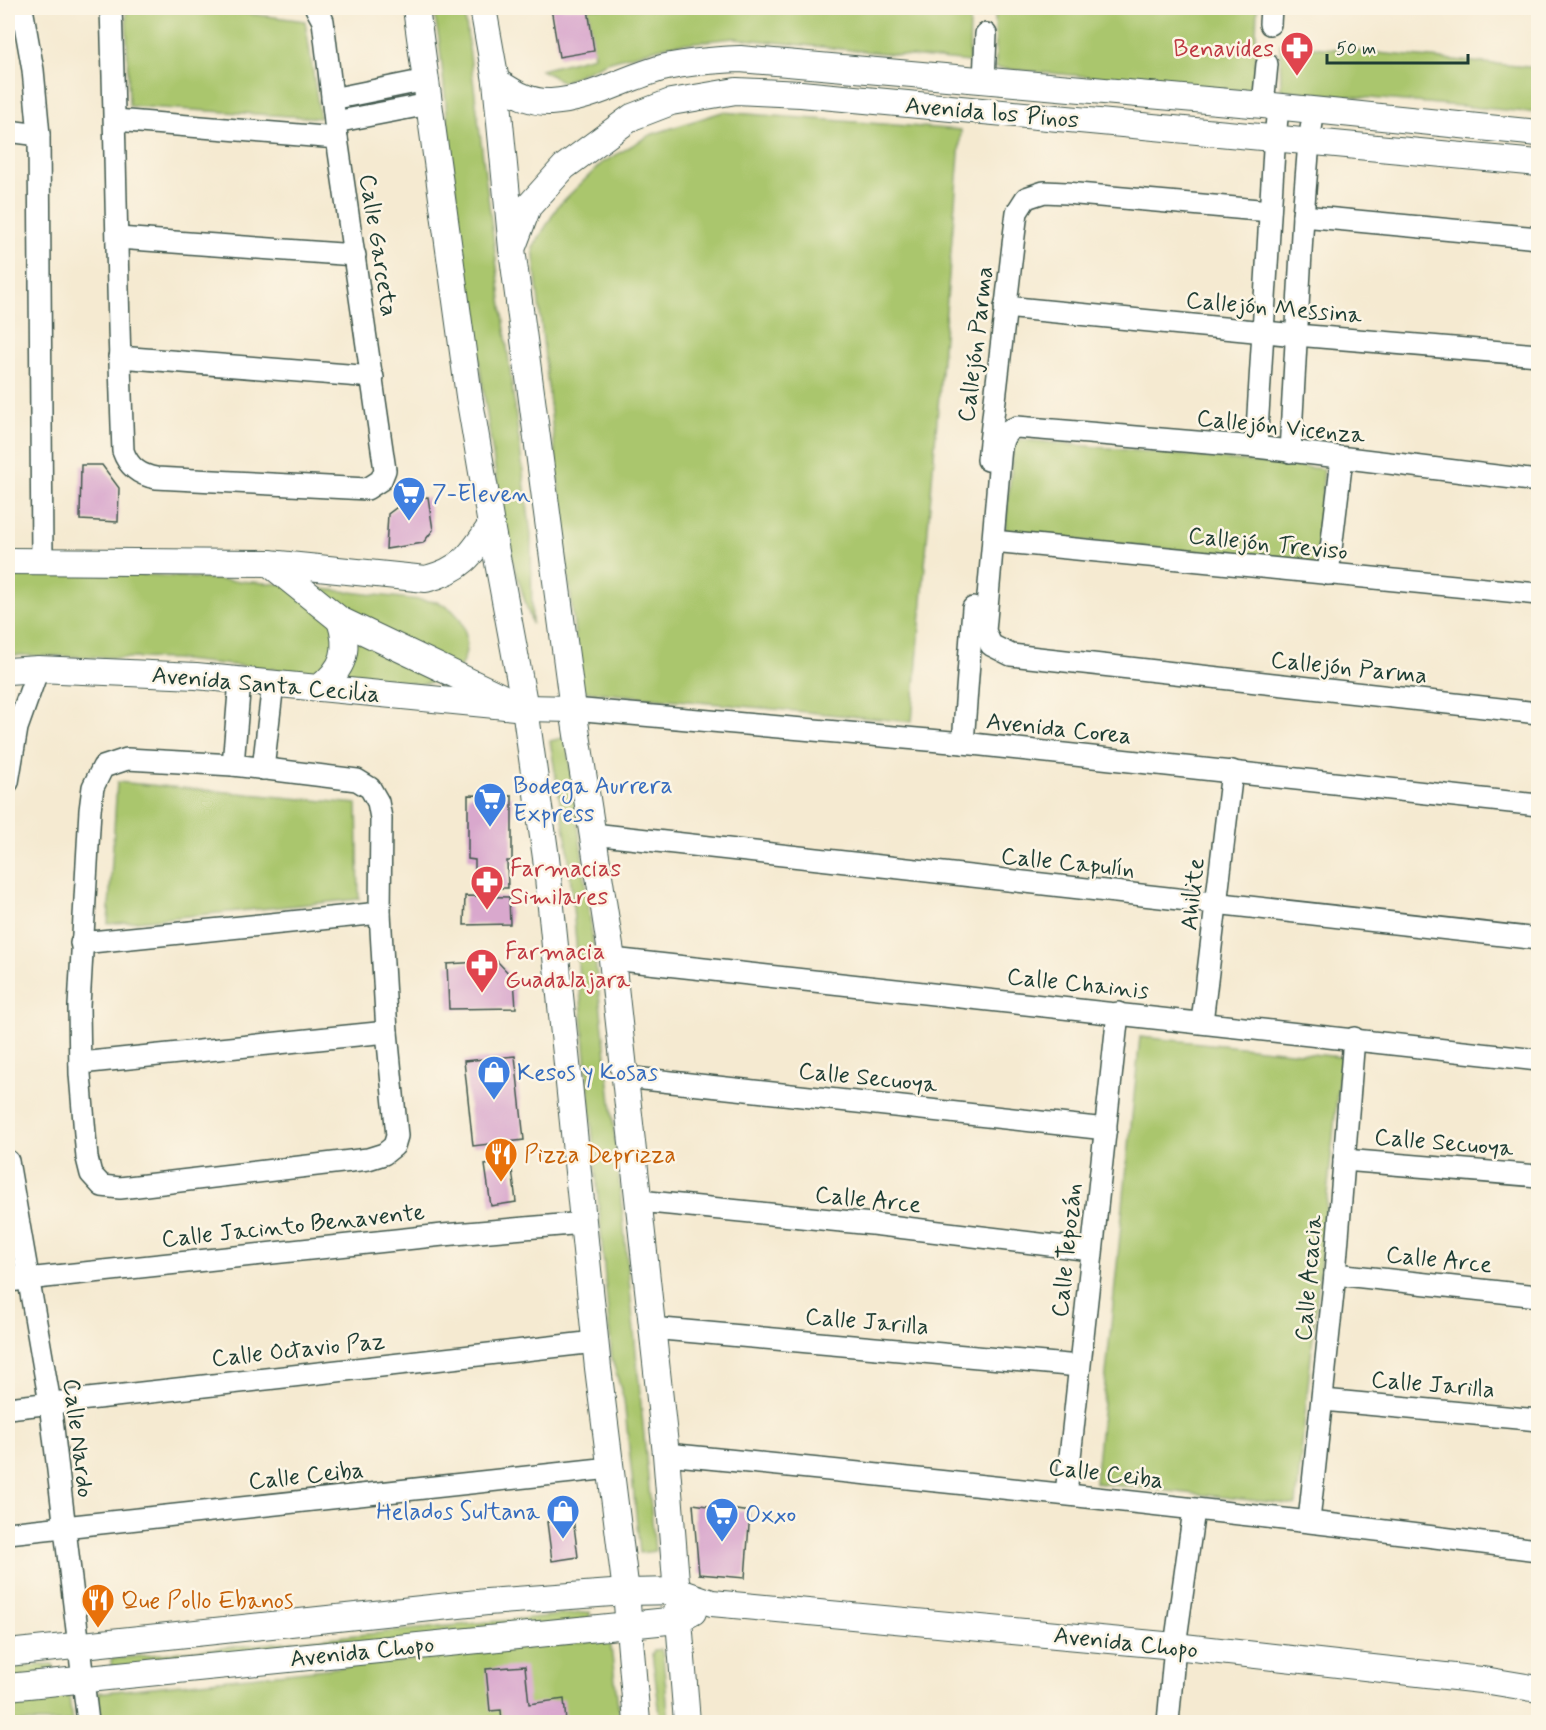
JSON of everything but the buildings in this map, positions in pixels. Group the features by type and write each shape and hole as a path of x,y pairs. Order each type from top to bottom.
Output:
{"street":[{"path":"21,8 33,70 39,135 42,560"},
{"path":"111,8 119,357 373,377"},
{"name":"Calle Garceta","path":"119,357 123,451 132,467 146,476 367,489 381,480 385,470 373,377 336,130 323,21 318,8"},
{"path":"416,8 469,396 525,708 546,858 595,1342 626,1592 637,1722"},
{"path":"483,8 496,81 512,249 573,709 612,959 666,1454 687,1722"},
{"path":"984,81 986,34"},
{"name":"Avenida los Pinos","path":"496,81 525,99 550,102 586,95 661,69 705,60 740,59 1314,110 1539,133"},
{"path":"1256,447 1275,139 1267,64"},
{"path":"661,69 671,102"},
{"name":"Avenida los Pinos","path":"512,249 528,207 564,167 632,117 671,102 736,91 801,94 1539,163"},
{"path":"115,120 336,130 427,92"},
{"path":"332,99 427,92"},
{"path":"1290,452 1309,142 1314,110"},
{"path":"8,131 39,135"},
{"name":"Callejón Parma","path":"963,743 980,539 1017,212 1026,198 1044,192 1270,211"},
{"path":"1304,216 1539,238"},
{"path":"118,238 355,255"},
{"name":"Callejón Messina","path":"1005,307 1296,335 1539,355"},
{"name":"Callejón Vicenza","path":"993,541 1002,445 1005,433 1017,427 1256,447 1539,481"},
{"path":"1328,574 1342,458"},
{"path":"8,561 269,563 426,579 461,565 474,553 491,525"},
{"name":"Callejón Parma","path":"993,541 985,631 991,645 1011,655 1539,713"},
{"name":"Callejón Treviso","path":"993,541 1539,594"},
{"path":"269,563 339,620 525,708"},
{"path":"319,688 332,678 343,658 345,635 339,620"},
{"path":"8,782 17,728 38,669"},
{"name":"Avenida Santa Cecilia","path":"8,671 38,669 196,676 525,708 573,709"},
{"path":"233,765 240,680"},
{"path":"263,769 273,683"},
{"name":"Avenida Corea","path":"573,709 963,743 1539,805"},
{"path":"127,759 233,765 357,780 370,788 378,802 381,819 380,913 387,1032 398,1136 394,1146 384,1154 368,1159 120,1188 102,1186 91,1174 87,1158 80,1063 81,943 93,787 103,767 127,759"},
{"name":"Ahilite","path":"1202,1022 1232,771"},
{"name":"Calle Capulín","path":"593,834 1539,939"},
{"path":"81,943 380,913"},
{"name":"Calle Chainis","path":"612,959 1354,1038 1539,1060"},
{"name":"Calle Tepozán","path":"1066,1494 1118,1013"},
{"path":"80,1063 387,1032"},
{"name":"Calle Acacia","path":"1309,1521 1335,1274 1354,1038"},
{"name":"Calle Secuoya","path":"625,1077 1106,1129"},
{"name":"Calle Secuoya","path":"1344,1160 1539,1176"},
{"name":"Calle Nardo","path":"8,1161 18,1280 50,1403 88,1722"},
{"name":"Calle Arce","path":"639,1201 872,1224 1091,1250"},
{"name":"Calle Jacinto Benavente","path":"18,1280 584,1223"},
{"name":"Calle Arce","path":"1335,1274 1539,1296"},
{"name":"Calle Jarilla","path":"651,1328 1079,1366"},
{"name":"Calle Octavio Paz","path":"8,1408 595,1342"},
{"name":"Calle Jarilla","path":"1323,1400 1539,1420"},
{"name":"Calle Ceiba","path":"666,1454 1066,1494 1539,1550"},
{"name":"Calle Ceiba","path":"8,1533 610,1468"},
{"path":"1168,1722 1175,1646 1194,1510"},
{"name":"Avenida Chopo","path":"8,1653 488,1602 626,1592 677,1591 712,1603 1175,1646 1539,1689"},
{"name":"Avenida Chopo","path":"8,1687 678,1620 712,1603"}],"green space":[{"path":"126,8 204,8 305,21 320,118 129,106"},
{"path":"433,8 464,8 531,535 532,624 505,536 459,225 439,39"},
{"path":"588,8 884,8 970,15 969,62 734,38 670,45 607,62 563,82 541,70 594,56"},
{"path":"995,8 1257,8 1254,92 996,68"},
{"path":"1280,44 1538,68 1538,113 1281,90"},
{"path":"722,112 961,130 912,722 581,691 533,248 558,206 602,163 650,135"},
{"path":"1014,439 1324,469 1316,564 1005,533"},
{"path":"8,572 152,575 280,584 437,602 451,610 459,619 464,628 466,648 460,668 453,675 444,680 420,684 173,659 8,655"},
{"path":"566,737 593,940 626,1246 655,1551 640,1553 624,1400 612,1359 568,850 550,741"},
{"path":"117,782 357,804 359,899 108,924"},
{"path":"1140,1037 1341,1057 1296,1505 1095,1483"},
{"path":"590,1612 590,1621 112,1672 111,1659"},
{"path":"610,1639 620,1722 99,1722 96,1693"},
{"path":"661,1649 669,1722 661,1722 652,1654 654,1650"},
{"path":"53,1664 56,1677 8,1682 8,1668"},
{"path":"69,1696 72,1722 8,1722 8,1702"}],"place":[{"name":"Benavides","path":"1297,77"},
{"name":"7-Eleven","path":"409,522"},
{"name":"Bodega Aurrera Express","path":"490,828"},
{"name":"Farmacias Similares","path":"487,911"},
{"name":"Farmacia Guadalajara","path":"482,994"},
{"name":"Kesos y Kosas","path":"494,1101"},
{"name":"Pizza Deprizza","path":"501,1183"},
{"name":"Helados Sultana","path":"563,1540"},
{"name":"Oxxo","path":"722,1543"},
{"name":"Que Pollo Ebanos","path":"98,1629"}]}
